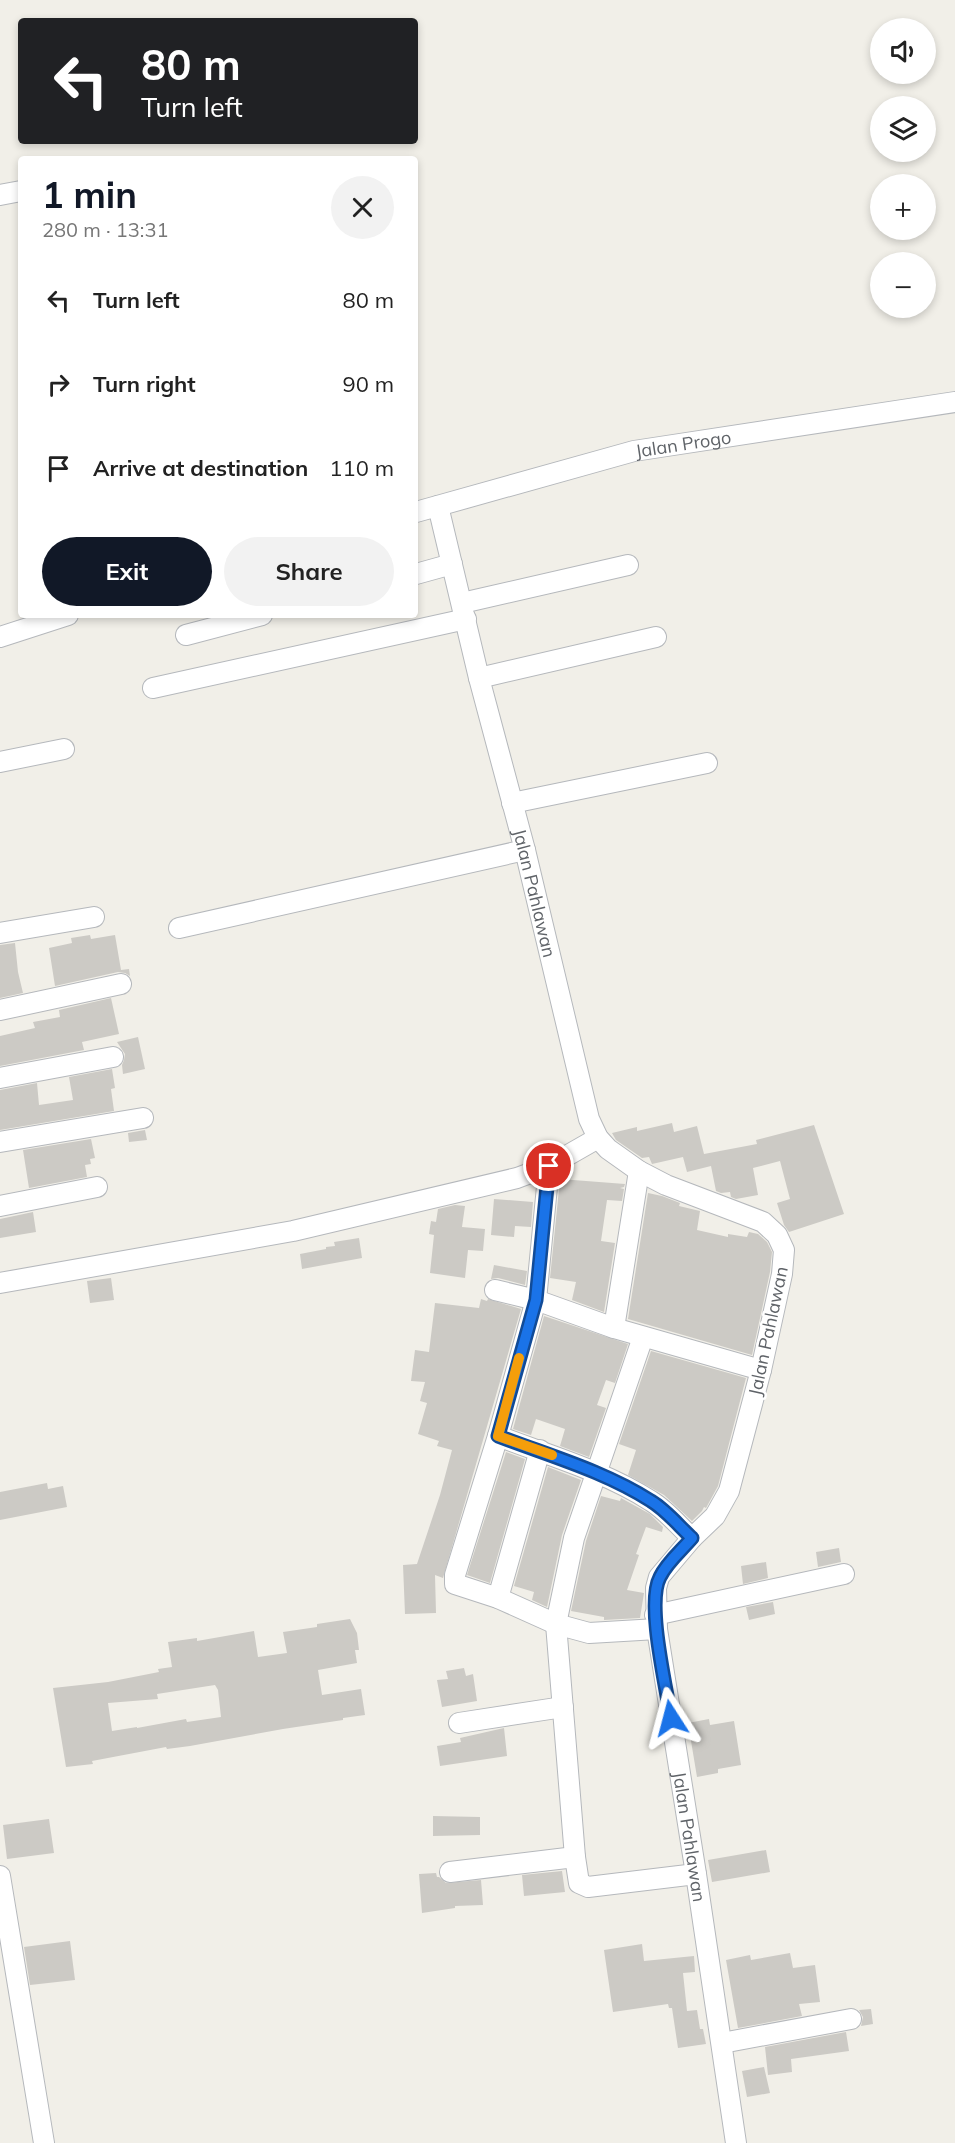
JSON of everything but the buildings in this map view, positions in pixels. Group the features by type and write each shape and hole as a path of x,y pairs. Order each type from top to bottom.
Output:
{"street":[{"path":"0,195 18,192"},
{"name":"Jalan Progo","path":"418,511 634,451 955,402"},
{"name":"Jalan Pahlawan","path":"438,506 479,678 525,850 589,1119 598,1138 608,1149 639,1171 666,1185 763,1222 777,1235 784,1250 783,1267 761,1370 729,1491 715,1516 692,1538 659,1577 656,1587 656,1622 736,2143"},
{"path":"418,573 452,564"},
{"path":"153,688 464,611 628,566"},
{"path":"0,637 59,618"},
{"path":"186,635 251,618"},
{"path":"479,678 656,637"},
{"path":"0,762 64,749"},
{"path":"512,803 707,763"},
{"path":"180,928 525,850"},
{"path":"0,933 94,917"},
{"path":"0,1010 121,984"},
{"path":"0,1078 113,1057"},
{"path":"0,1142 143,1118"},
{"path":"0,1283 294,1232 517,1179 549,1166 598,1138"},
{"path":"549,1166 536,1300 454,1582 459,1586 498,1598 556,1624 589,1633 656,1622 844,1574"},
{"path":"614,1328 639,1171"},
{"path":"0,1206 97,1187"},
{"path":"495,1290 536,1300 642,1337 761,1370"},
{"path":"642,1337 574,1538 556,1624 575,1857 579,1883 588,1887 696,1874"},
{"path":"498,1436 596,1473 652,1502 692,1538"},
{"path":"498,1598 540,1450"},
{"path":"459,1723 562,1707"},
{"path":"450,1872 575,1857"},
{"path":"0,1876 44,2143"},
{"path":"722,2043 851,2019"}],"slow traffic":[{"path":"519,1358 498,1436 552,1455"}],"route":[{"path":"549,1166 536,1300 498,1436 596,1473 652,1502 692,1538 664,1570 656,1587 655,1615 671,1718"}]}
